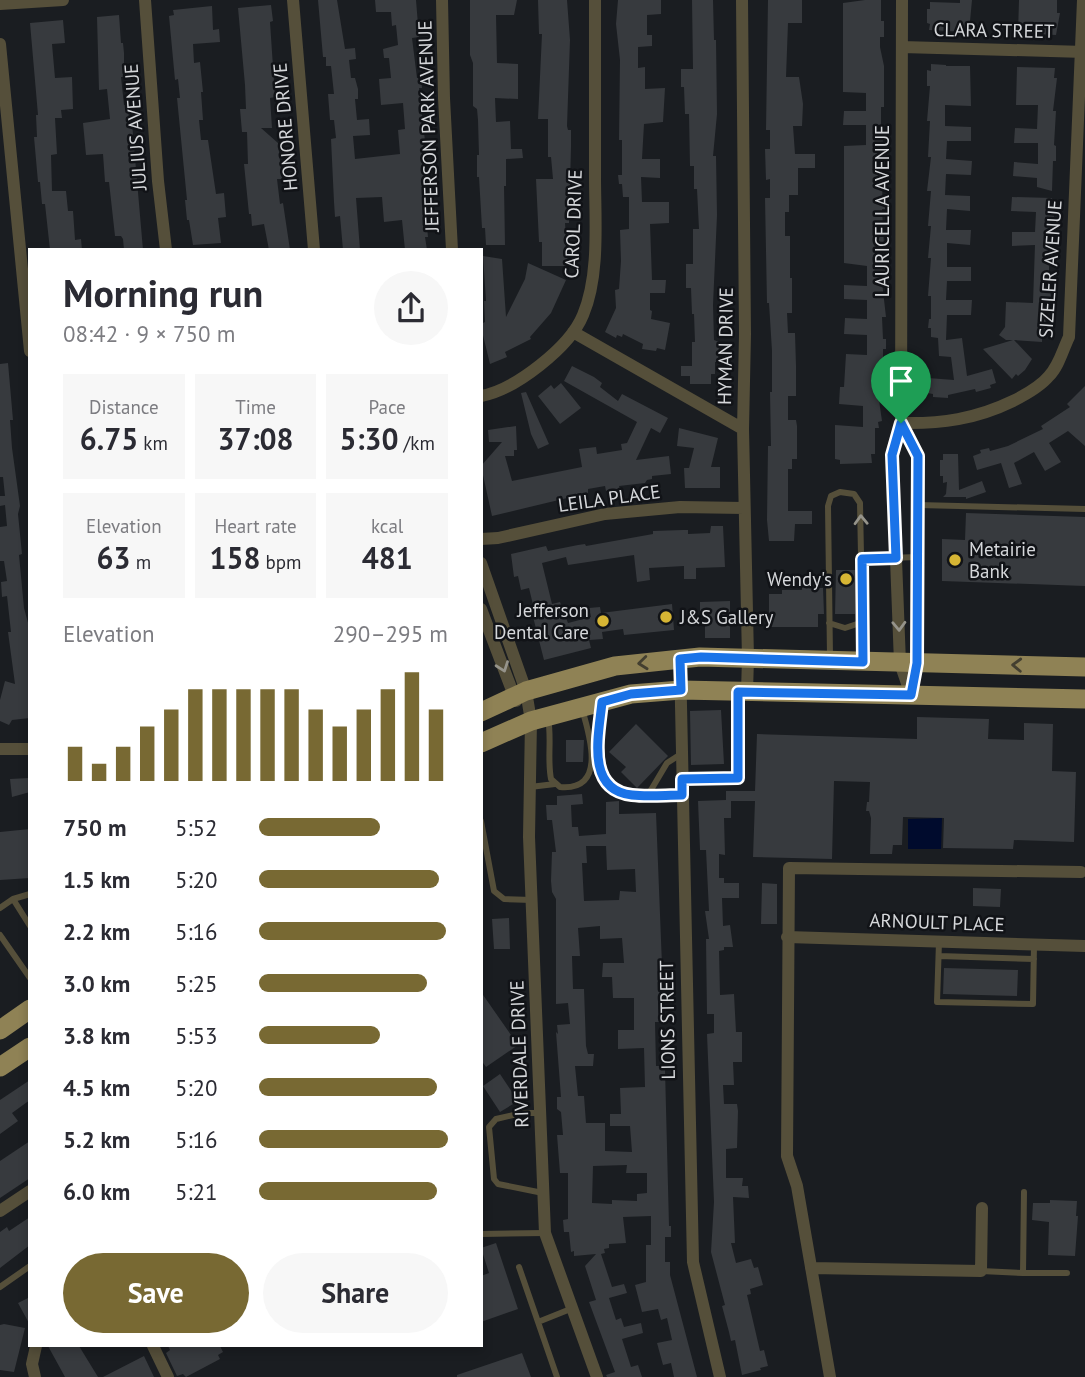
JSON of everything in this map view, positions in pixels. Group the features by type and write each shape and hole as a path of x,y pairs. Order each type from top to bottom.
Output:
{"main road":[{"path":"483,711 520,694 615,666 701,657 1085,667"},
{"path":"483,742 539,719 631,694 681,690 1085,699"},
{"path":"0,1030 28,1010"},
{"path":"0,1067 28,1048"}],"street":[{"path":"0,4 64,0"},
{"name":"JULIUS AVENUE","path":"145,0 158,181 166,248"},
{"name":"HONORE DRIVE","path":"293,0 314,248"},
{"name":"JEFFERSON PARK AVENUE","path":"442,0 452,248"},
{"name":"CAROL DRIVE","path":"483,396 495,394 540,365 573,332 583,315 590,291 595,249 595,0"},
{"name":"HYMAN DRIVE","path":"742,0 745,334 743,429 748,658 742,692"},
{"name":"LAURICELLA AVENUE","path":"902,0 901,423 892,455 896,558 911,695"},
{"name":"SIZELER AVENUE","path":"901,423 958,421 990,412 1028,393 1050,376 1069,337 1083,52 1083,0"},
{"path":"0,44 28,331"},
{"name":"CLARA STREET","path":"902,47 1083,52"},
{"path":"573,332 743,429"},
{"name":"LAURICELLA AVENUE","path":"901,423 918,456 918,557 909,663"},
{"name":"LEILA PLACE","path":"483,538 498,538 605,514 680,507 744,508"},
{"path":"483,570 520,694"},
{"path":"483,613 520,694 539,719"},
{"name":"LIONS STREET","path":"680,659 693,1262 720,1377"},
{"name":"RIVERDALE DRIVE","path":"539,719 530,787 545,1233 597,1377"},
{"path":"0,749 28,749"},
{"path":"830,1377 797,1186 788,1156 789,868 1081,872"},
{"name":"ARNOULT PLACE","path":"788,937 1085,946"},
{"path":"0,1211 28,1192"},
{"path":"811,1268 981,1271 982,1208"},
{"path":"35,1377 32,1364 36,1347"},
{"path":"153,1347 168,1377"}],"lane":[{"path":"830,661 828,506 831,496 840,492 854,494 860,503 863,662"},
{"path":"918,505 1085,509"},
{"path":"862,559 918,557"},
{"path":"829,623 845,628 863,622"},
{"path":"682,779 738,778 742,692"},
{"path":"602,702 597,743 598,762 603,778 618,792 632,795 682,795"},
{"path":"530,787 555,784 567,788 584,782 591,770 589,736 581,708"},
{"path":"539,719 551,734 550,772 555,784"},
{"path":"648,795 667,763 682,753"},
{"path":"483,832 494,891 504,899 532,900"},
{"path":"0,908 13,899 28,895"},
{"path":"13,899 28,923"},
{"path":"0,935 28,975"},
{"path":"939,942 937,1002 1033,1004 1034,944"},
{"path":"939,956 1034,959"},
{"path":"539,1113 522,1113 496,1119 489,1127 494,1179 498,1185 543,1193"},
{"path":"1023,1273 1024,1192"},
{"path":"483,1234 545,1233"},
{"path":"0,1287 28,1267"},
{"path":"519,1267 558,1377"},
{"path":"981,1271 1067,1273"},
{"path":"538,1322 573,1308"}],"water":[{"path":"942,818 941,849 908,849 908,819"}],"building":[{"path":"318,0 337,0 345,49 355,48 356,59 349,60 351,78 355,78 358,89 358,99 355,99 357,120 369,119 370,135 353,136 355,159 400,154 398,130 405,129 403,103 381,105 379,79 391,78 389,58 384,58 383,49 398,45 396,25 392,26 391,12 376,12 375,0 416,0 419,37 412,38 417,78 421,78 422,88 419,88 428,200 424,197 427,248 405,248 402,220 384,222 382,197 356,198 360,248 343,248 340,216 335,217 334,202 331,139 336,138 334,120 330,120 328,94 334,94 331,66 326,66 326,57 323,57"},
{"path":"470,0 517,0 514,15 496,15 497,63 518,64 518,99 495,98 496,122 510,121 511,149 522,149 523,158 506,159 505,245 486,245 485,228 482,228 477,177 478,120 477,109 473,106 473,63 470,55"},
{"path":"538,0 567,0 570,40 567,126 568,130 571,130 569,223 565,223 568,266 542,266 542,242 539,242 536,179 553,179 551,157 548,157 548,119 538,119 542,34 539,34"},
{"path":"618,0 661,0 661,14 647,15 647,35 652,35 652,46 638,47 638,68 645,67 645,89 665,88 663,122 644,124 642,159 660,159 660,178 641,177 642,202 669,202 669,223 650,224 652,280 666,280 665,293 650,293 651,319 670,323 665,350 642,349 643,344 623,334 622,337 617,335 616,338 605,332 616,308 615,290 619,289 620,230 629,229 629,197 623,197 618,175 622,175 622,140 619,140 620,60 616,24"},
{"path":"692,0 713,0 716,40 717,114 713,156 716,156 717,215 713,305 714,340 719,342 718,362 715,362 715,374 711,374 711,384 690,384 690,376 681,376 681,366 692,366 692,342 695,342 691,288 686,288 686,264 693,264 693,229 699,229 694,166 690,166 689,114 685,114 684,87 681,87 681,69 693,69"},
{"path":"768,0 802,0 802,23 788,23 786,77 799,77 803,104 802,126 793,126 795,154 815,154 815,168 798,168 798,195 789,195 789,212 785,212 785,236 790,236 792,278 792,313 787,313 788,333 795,333 796,366 796,396 788,396 788,420 796,420 797,426 797,459 792,459 792,469 788,469 788,511 812,511 812,524 795,524 794,541 769,541 767,520 772,392 765,198 770,198 770,179 766,180 765,149 770,149 770,130 766,130"},
{"path":"881,0 881,21 884,21 884,37 880,37 880,47 884,66 881,161 885,161 882,266 885,266 885,282 882,282 886,317 882,317 883,339 886,339 883,371 886,371 886,386 883,386 882,393 878,393 882,421 878,422 879,428 875,428 875,454 871,454 872,463 840,464 840,460 835,459 835,425 863,427 863,406 839,404 840,387 844,387 846,354 867,355 867,335 844,334 845,318 867,319 867,300 844,299 844,285 867,286 867,266 844,263 844,146 866,145 866,125 843,125 844,111 866,111 866,93 843,92 843,3"},
{"path":"960,0 972,0 969,32 929,30 927,9 930,9 930,2 960,3"},
{"path":"1019,0 1057,0 1057,13 1060,13 1056,35 1018,33"},
{"path":"271,5 275,97 270,98 272,128 261,128 278,143 282,179 277,179 290,248 269,248 264,224 252,226 249,214 244,164 248,164 247,132 242,132 240,109 246,109 238,8"},
{"path":"212,6 213,30 219,29 220,42 193,44 194,63 200,62 203,92 203,120 199,120 201,140 208,140 216,194 224,193 226,217 218,218 221,243 193,245 187,220 177,98 180,98 178,79 175,80 169,16 174,15 173,10"},
{"path":"119,15 124,53 124,77 121,77 124,105 128,105 129,123 132,123 143,248 124,248 121,236 115,236 103,154 86,155 83,123 110,119 107,89 99,90 97,17"},
{"path":"63,20 65,43 52,44 55,78 72,77 73,109 61,110 62,118 55,118 57,154 51,155 52,191 66,191 68,211 73,211 75,240 81,239 82,248 50,248 45,204 42,204 38,182 34,137 37,137 38,115 30,23"},
{"path":"931,64 970,66 971,106 945,105 945,126 971,127 971,141 947,141 946,159 972,161 971,175 946,174 945,195 970,196 970,211 947,209 946,230 971,230 970,245 947,243 947,267 971,267 971,281 947,281 946,300 972,300 971,315 947,315 946,340 962,338 967,376 992,369 996,383 990,385 991,388 948,395 948,398 933,397 933,394 927,393 928,378 954,380 951,357 939,356 938,338 931,337 931,328 928,328 931,319 931,296 928,296 931,258 928,258 931,226 928,226 931,191 927,191 931,157 928,157 930,86 927,86 927,70 931,71"},
{"path":"1017,67 1055,68 1054,78 1057,78 1053,111 1056,111 1056,161 1053,161 1052,191 1037,187 1037,178 1013,176 1014,162 1038,164 1038,143 1014,143 1015,128 1037,129 1038,105 1016,105"},
{"path":"1012,197 1052,198 1051,215 1054,215 1053,231 1050,231 1051,298 1048,297 1046,307 1045,335 1042,335 1042,342 1014,340 1032,359 1025,370 1012,379 983,349 1013,340 1006,340 999,335 1005,327 1006,302 1033,303 1035,245 1012,246 1012,232 1035,232 1036,212 1011,211"},
{"path":"483,256 502,259 506,317 525,279 528,263 566,280 551,313 531,339 505,352 507,357 490,364 483,335 486,301"},
{"path":"8,363 13,420 10,420 12,448 20,506 18,514 22,554 19,555 28,623 28,718 12,720 9,725 0,721 0,700 5,681 15,684 8,632 11,632 7,596 2,597 1,582 7,581 4,561 0,561 0,527 7,526 5,505 0,506 0,496 5,496 3,477 0,477 0,364"},
{"path":"572,366 602,383 600,387 618,401 622,394 668,418 660,433 651,428 636,460 669,456 671,474 652,476 652,479 645,483 619,486 620,489 606,491 605,486 588,489 588,493 492,516 483,464 502,442 489,442 488,430 516,426 517,450 514,450 514,456 505,456 512,481 582,467 579,449 596,447 597,454 622,450 621,444 627,443 637,422 564,381"},
{"path":"561,383 581,408 560,424 538,396 551,385 554,389"},
{"path":"1085,386 1085,446 1068,431 1049,443 1061,462 1045,471 1034,452 1014,463 1022,484 1009,488 1001,463 977,470 973,456 981,453 980,450 989,448 990,451 1008,446 1043,429 1041,426 1070,407 1067,404"},
{"path":"526,392 549,444 538,449 531,434 521,393"},
{"path":"679,428 718,438 711,467 720,467 720,488 685,488 684,468 689,468 694,448 677,446"},
{"path":"943,454 958,454 959,490 982,481 986,492 966,499 943,497 946,494 947,482 943,483 943,476 940,476 940,460 943,460"},
{"path":"966,513 1085,517 1085,586 942,581 942,539 965,540"},
{"path":"711,526 723,526 725,567 696,568 696,579 684,579 684,566 649,568 650,580 637,582 634,555 568,565 566,557 542,563 552,604 560,602 568,623 591,617 589,608 600,607 601,613 672,604 674,630 624,635 623,629 602,632 603,639 589,640 591,648 544,660 531,609 534,609 529,588 521,590 518,576 514,577 511,554 546,546 548,551 585,544 586,546 653,534 653,531 688,530 688,534 710,533"},
{"name":"Wendy's","path":"836,570 855,570 855,614 835,614"},
{"path":"802,580 818,580 818,588 823,588 824,614 818,614 818,627 769,627 769,594 782,594 782,590 802,590"},
{"path":"730,601 730,638 705,638 705,611 700,611 700,602"},
{"path":"721,710 724,764 691,765 690,711"},
{"path":"917,717 989,719 988,739 1024,740 1024,723 1053,724 1052,771 1076,772 1074,842 1014,840 1013,849 943,848 944,818 903,817 902,845 893,845 892,854 870,854 871,818 869,811 866,811 870,782 834,781 832,859 753,857 755,801 731,801 731,818 724,818 725,855 719,854 719,878 724,878 724,883 739,883 739,898 722,898 723,926 730,925 733,947 724,947 724,950 719,951 720,995 734,994 736,1032 742,1032 742,1062 733,1062 734,1085 723,1085 724,1104 737,1104 738,1111 737,1148 726,1149 726,1178 743,1178 742,1186 748,1186 749,1198 733,1197 735,1243 731,1243 736,1263 751,1259 754,1268 758,1267 763,1285 750,1289 751,1294 747,1295 760,1351 764,1350 768,1366 742,1375 735,1340 731,1341 722,1306 725,1305 711,1252 714,1202 707,1034 714,1033 714,1014 707,1014 706,939 709,939 705,911 709,911 706,850 700,850 698,801 726,800 726,791 755,791 757,734 917,739"},
{"path":"636,724 668,756 637,788 621,772 626,767 609,752"},
{"path":"566,740 584,740 583,762 566,762"},
{"path":"28,778 28,793 12,797 10,779"},
{"path":"582,794 583,804 571,805 572,827 578,827 579,836 606,834 606,802 619,801 619,814 656,813 664,1016 663,1022 655,1022 656,1066 665,1069 671,1226 671,1237 665,1237 665,1262 670,1262 670,1275 697,1377 674,1377 671,1363 663,1365 657,1343 672,1340 667,1318 661,1320 658,1309 642,1312 635,1285 646,1282 646,1245 651,1245 651,1216 623,1217 626,1243 609,1244 609,1248 604,1249 605,1253 601,1254 612,1287 624,1284 627,1293 609,1298 616,1320 621,1318 624,1327 641,1323 643,1333 622,1339 631,1367 638,1365 642,1377 607,1377 606,1375 615,1372 589,1302 596,1300 585,1266 596,1254 574,1256 574,1251 571,1252 569,1232 564,1232 563,1220 568,1219 568,1173 560,1173 557,1135 563,1135 561,1112 557,1109 557,1097 561,1097 556,1032 558,1034 557,1025 570,1024 568,1003 556,1004 556,899 551,881 552,852 556,852 552,820 547,820 546,805 557,805 557,796","holes":["586,846 606,846 607,870 635,869 636,892 620,891 619,900 584,901 582,863 587,863","600,926 600,939 622,938 624,963 603,963 602,977 612,977 613,998 634,998 634,1030 618,1030 618,1049 644,1048 645,1087 620,1088 621,1114 610,1114 610,1126 630,1126 632,1152 605,1151 605,1123 586,1123 584,1096 578,1096 575,1066 593,1066 594,1054 588,1054 586,1046 584,989 573,989 572,956 580,956 578,928","627,1165 626,1173 647,1173 647,1193 637,1194 637,1201 612,1200 612,1204 592,1203 593,1166"]},
{"path":"28,829 28,878 0,880 0,832"},
{"path":"762,883 777,884 777,924 761,924"},
{"path":"973,888 1001,889 1000,907 973,906"},
{"path":"509,918 510,949 494,949 492,919"},
{"path":"944,968 1018,970 1017,996 943,994"},
{"path":"483,995 518,1045 486,1067 483,1063"},
{"path":"500,1074 518,1101 500,1112 483,1086"},
{"path":"28,1081 28,1101 12,1113 18,1121 0,1134 0,1100"},
{"path":"28,1142 28,1179 0,1198 0,1161"},
{"path":"1050,1200 1077,1201 1075,1256 1048,1255 1049,1222 1032,1220 1033,1203 1050,1203"},
{"path":"28,1218 28,1247 0,1268 0,1232 7,1227 9,1231"},
{"path":"496,1243 518,1309 483,1321 483,1275 489,1273 483,1247"},
{"path":"28,1298 28,1321 18,1303"},
{"path":"0,1325 25,1328 14,1372 0,1370"},
{"path":"49,1347 80,1347 98,1377 65,1377"},
{"path":"168,1347 220,1347 223,1352 218,1355 220,1359 186,1377 183,1374 177,1376 166,1353 170,1350"},
{"path":"522,1353 531,1377 457,1377 457,1375"},
{"path":"144,1356 154,1377 103,1377"}],"place":[{"name":"Metairie Bank","path":"955,560"},
{"name":"Wendy's","path":"846,579"},
{"name":"J&S Gallery","path":"666,617"},
{"name":"Jefferson Dental Care","path":"603,621"}],"route":[{"path":"901,423 918,456 917,663 911,695 738,692 738,778 682,779 682,795 632,795 618,792 603,778 598,762 597,743 602,702 631,694 681,690 680,659 701,657 863,662 862,559 896,558 892,455 901,423"}]}
